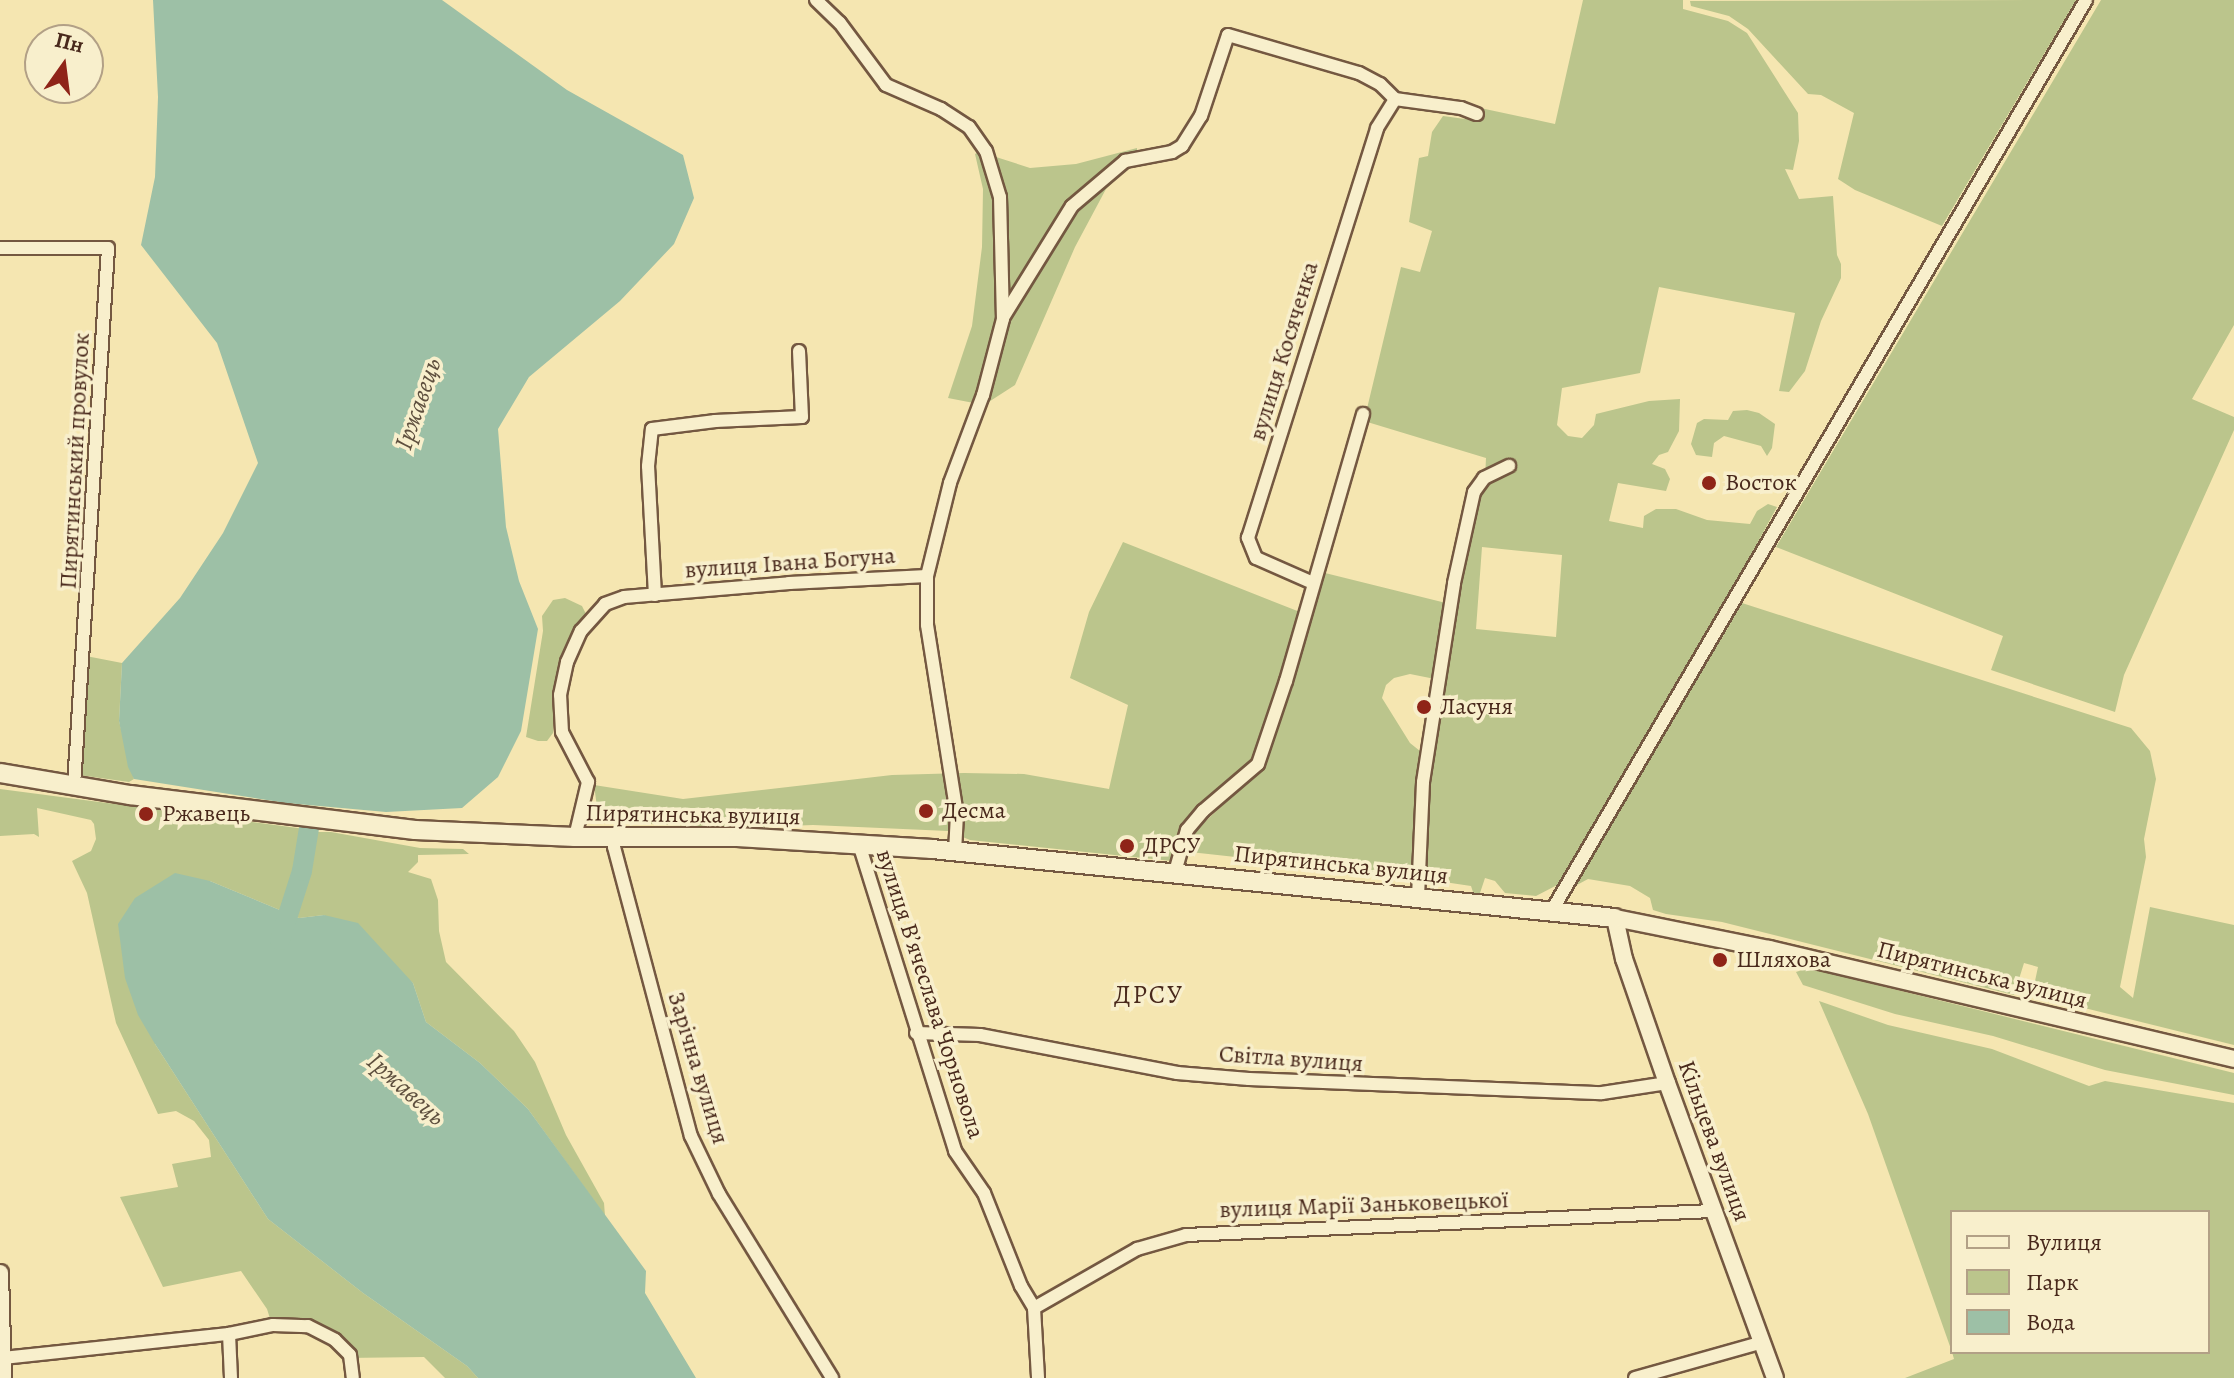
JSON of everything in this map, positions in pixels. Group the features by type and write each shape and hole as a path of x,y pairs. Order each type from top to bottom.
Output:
{"main road":[{"name":"Пирятинська вулиця","path":"0,773 272,814 415,830 575,837 738,837 955,851 1615,918"}],"street":[{"name":"вулиця Івана Богуна","path":"816,0 840,23 886,85 941,109 969,127 986,151 1002,215 1003,319 983,395 950,483 927,576 927,625 957,814 955,851"},
{"path":"1551,912 2086,0"},
{"name":"вулиця Івана Богуна","path":"1003,319 1072,206 1125,161 1172,152 1182,146 1201,116 1228,35 1359,73 1380,84 1395,99 1461,108 1477,114"},
{"name":"вулиця Косяченка","path":"1313,583 1256,558 1248,538 1377,128 1395,99"},
{"name":"Пирятинський провулок","path":"0,248 108,248 74,785"},
{"name":"вулиця Івана Богуна","path":"655,595 648,466 652,429 802,417 799,351"},
{"path":"1175,872 1187,830 1203,811 1258,764 1286,681 1363,414"},
{"path":"1418,897 1423,782 1454,583 1474,492 1484,478 1509,466"},
{"name":"вулиця Івана Богуна","path":"575,837 588,782 562,732 559,714 567,662 581,631 605,604 624,597 789,583 927,576"},
{"name":"Зарічна вулиця","path":"614,836 691,1136 719,1194 832,1378"},
{"name":"вулиця Вʼячеслава Чорновола","path":"859,844 955,1151 984,1193 1021,1286 1034,1308 1038,1378"},
{"name":"Пирятинська вулиця","path":"1615,918 1782,952 2234,1059"},
{"name":"Кільцева вулиця","path":"1615,918 1624,959 1667,1083 1775,1378"},
{"name":"Світла вулиця","path":"916,1033 980,1035 1177,1073 1249,1079 1602,1093 1667,1083"},
{"name":"вулиця Марії Заньковецької","path":"1034,1308 1137,1249 1186,1235 1713,1211"},
{"path":"0,1273 3,1378"},
{"path":"3,1358 229,1334 273,1325 308,1326 335,1340 350,1355 353,1378"},
{"path":"229,1334 231,1378"},
{"path":"1635,1378 1763,1342"}],"green space":[{"path":"1583,0 1683,0 1683,9 1728,21 1747,33 1798,113 1799,141 1793,170 1785,169 1799,199 1833,196 1841,278 1821,321 1805,371 1789,392 1779,391 1795,313 1659,287 1640,373 1562,388 1557,425 1568,436 1582,438 1594,425 1596,414 1649,401 1680,399 1679,431 1668,452 1659,455 1652,464 1665,469 1670,479 1666,491 1618,483 1609,521 1643,528 1644,516 1656,509 1676,509 1707,520 1750,524 1757,511 1768,504 1777,507 1709,632 1722,638 1742,603 2131,728 2150,751 2156,779 2144,839 2146,857 2120,987 2133,998 2150,907 2234,925 2234,1045 2032,995 2038,967 2024,963 2014,995 1722,922 1666,914 1653,910 1650,898 1630,886 1588,879 1575,886 1561,883 1536,896 1505,893 1495,881 1485,878 1480,893 1474,895 1471,886 1424,879 1424,782 1476,492 1485,479 1486,458 1364,421 1401,267 1420,272 1432,231 1409,222 1419,158 1428,156 1432,132 1443,116 1465,119 1471,106 1555,124","holes":["1482,547 1562,555 1556,637 1476,629"]},
{"path":"2076,0 1942,226 1855,190 1838,179 1854,113 1821,95 1808,94 1748,29 1729,16 1691,6 1690,1"},
{"path":"2101,0 2234,0 2234,325 2192,399 2234,417 2234,430 2124,675 2115,712 1991,670 2003,636 1776,547"},
{"path":"986,148 996,157 1030,168 1076,164 1137,148 1137,159 1106,189 1075,247 1015,385 984,405 948,398 972,326 982,247 983,189 975,154"},
{"path":"1733,411 1759,413 1775,424 1772,448 1767,456 1761,446 1724,436 1714,443 1712,457 1696,455 1691,444 1697,423 1704,419 1728,420"},
{"path":"1123,542 1300,612 1257,756 1184,824 1172,861 970,840 948,831 813,825 737,828 608,822 597,807 594,785 683,799 892,775 964,773 1024,774 1109,789 1128,705 1070,678 1089,612"},
{"path":"1321,572 1446,603 1435,679 1410,674 1394,678 1386,685 1382,698 1410,743 1425,755 1413,872 1400,875 1190,852 1190,841 1197,829 1260,771 1315,603"},
{"path":"565,598 582,606 587,616 555,695 553,733 547,741 538,741 526,737 543,631 542,616 553,600"},
{"path":"86,656 122,663 119,721 134,779 129,782 79,775"},
{"path":"0,789 305,829 300,858 306,863 314,832 331,832 420,848 463,849 469,854 418,855 418,862 408,872 431,879 438,900 439,931 446,962 514,1031 535,1062 566,1135 604,1203 605,1216 528,1109 480,1063 426,1022 413,983 324,915 299,918 210,881 155,1044 268,1219 363,1293 467,1366 478,1378 445,1378 424,1357 345,1358 333,1344 306,1330 274,1331 267,1309 241,1271 163,1287 120,1197 178,1187 172,1164 211,1157 209,1140 194,1121 176,1111 158,1114 116,1023 87,893 72,861 91,851 96,839 94,824 91,820 37,808 39,837 34,834 0,836"},
{"path":"1808,968 2234,1073 2234,1095 2105,1070 1993,1036 1895,1014 1803,985 1796,972"},
{"path":"1819,1001 1888,1025 1992,1049 2089,1086 2105,1081 2234,1103 2234,1378 1905,1378 1954,1359 1952,1354 2210,1354 2210,1210 1950,1210 1950,1348 1868,1114"}],"water":[{"path":"153,0 442,0 567,90 683,155 694,198 674,244 620,301 529,377 498,429 506,527 519,581 538,629 521,731 498,777 462,808 386,812 286,803 134,779 128,767 119,721 122,663 180,598 223,533 258,463 217,343 141,245 155,177 158,97"},
{"path":"175,873 210,881 299,918 324,915 358,923 413,983 426,1022 480,1063 528,1109 646,1271 645,1293 696,1378 478,1378 467,1366 363,1293 268,1219 155,1044 138,1015 125,978 118,924 135,898"}],"waterway":[{"name":"Іржавець","path":"280,940 302,871 311,816"}],"place":[{"name":"Восток","path":"1709,483"},
{"name":"Ласуня","path":"1424,707"},
{"name":"Десма","path":"926,811"},
{"name":"Ржавець","path":"146,814"},
{"name":"ДРСУ","path":"1127,846"},
{"name":"Шляхова","path":"1720,960"}],"district":[{"name":"ДРСУ","path":"1149,995"}]}
